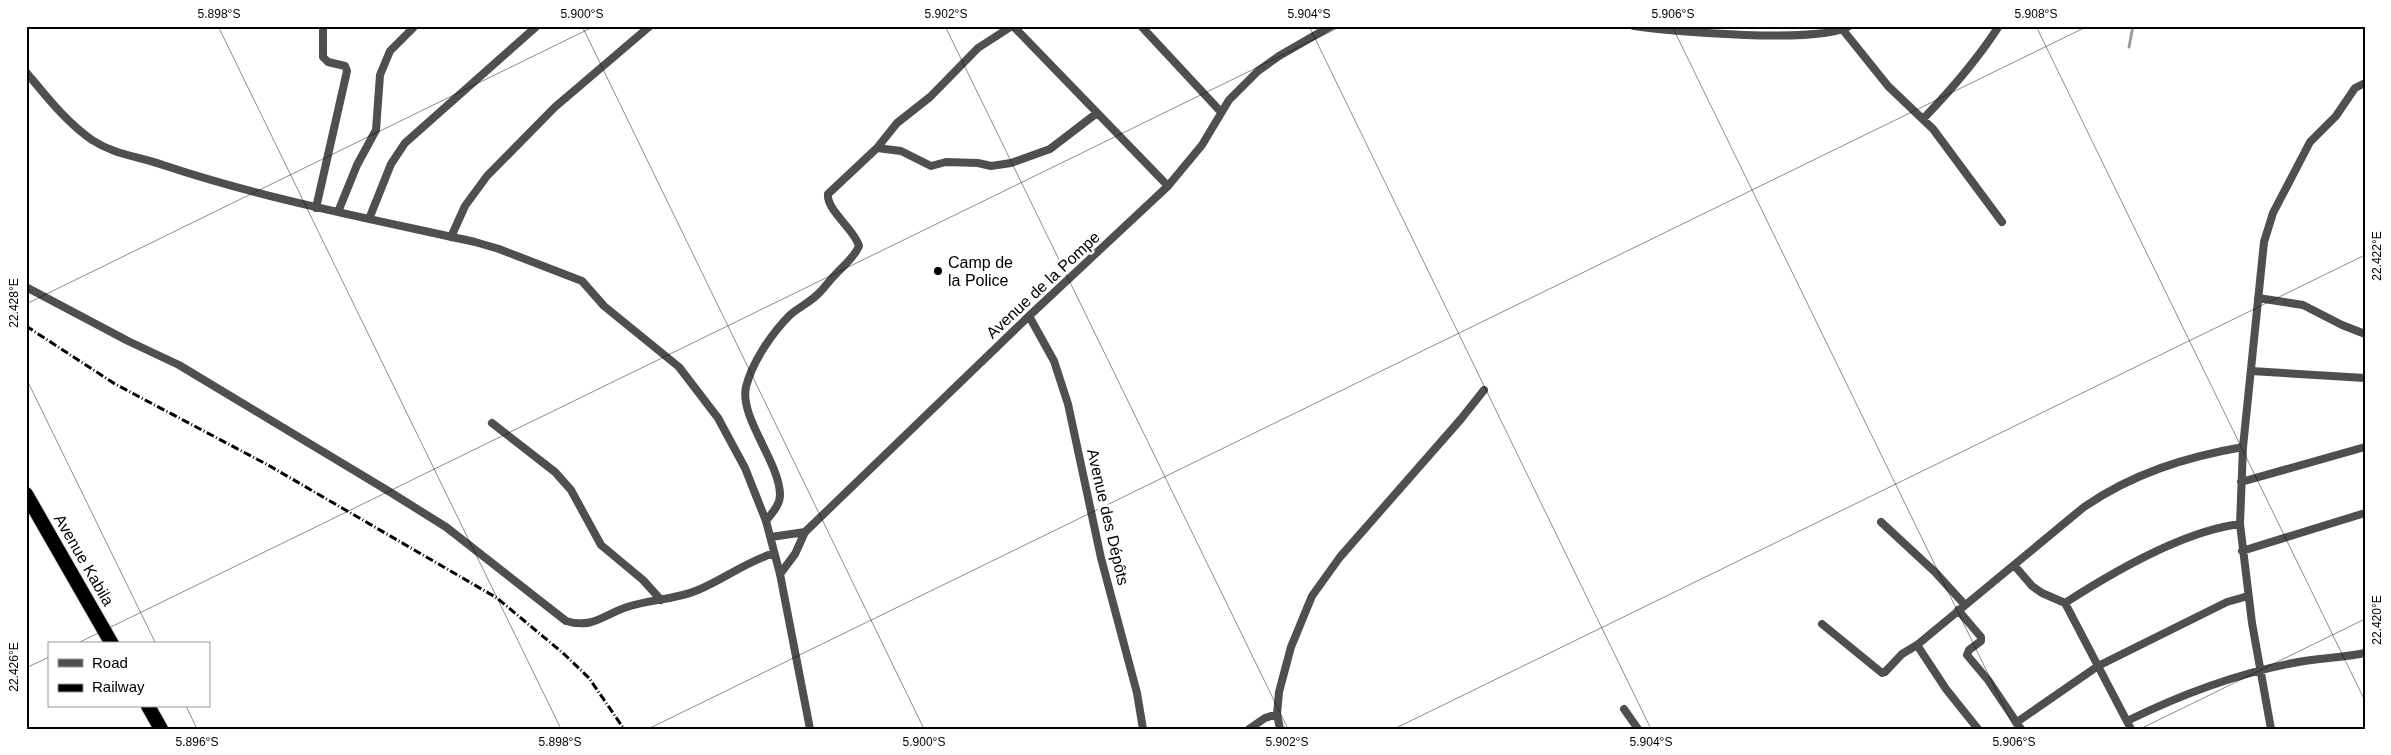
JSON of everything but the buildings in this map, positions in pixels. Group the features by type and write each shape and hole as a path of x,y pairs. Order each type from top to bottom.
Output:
{"highway":[{"name":"Avenue Kabila","path":"26,494 111,642"},
{"path":"149,708 161,729"}],"street":[{"path":"316,208 348,72 345,66 328,62 323,57 324,26"},
{"path":"338,212 357,164 376,130 380,75 390,51 415,26"},
{"path":"369,219 391,164 405,143 537,26"},
{"path":"451,236 465,206 487,176 555,107 650,26"},
{"path":"766,521 776,508 780,496 778,484 752,420 746,399 746,388 752,372 775,332 797,309 820,292 858,250 858,243 831,205 828,194 878,148 897,123 930,98 978,48 1012,26 1168,186"},
{"path":"1141,26 1221,112"},
{"name":"Avenue de la Pompe","path":"780,574 795,554 805,532 1029,316 1168,186 1202,145 1229,100 1258,71 1279,56 1331,26"},
{"path":"1634,26 1656,30 1748,34 1813,34 1846,28 1888,86 1907,107 1923,119 2002,222"},
{"path":"1748,34 1754,26"},
{"path":"1923,119 1955,86 1984,49 1999,26"},
{"path":"26,72 69,120 92,139 114,152 162,164 194,176 316,208 451,236 499,249 582,281 604,306 673,362 693,383 731,439 771,537 810,729"},
{"path":"2271,729 2248,596 2240,524 2243,447 2266,230 2301,157 2317,133 2336,116 2355,88 2365,83"},
{"path":"878,148 901,151 931,166 946,162 962,161 1000,166 1050,149 1097,113"},
{"path":"26,287 128,341 179,365 296,433 446,526 566,621 579,625 592,622 627,607 699,590 753,560 774,553"},
{"path":"2258,298 2303,305 2327,318 2365,334"},
{"name":"Avenue des Dépôts","path":"1029,316 1054,361 1068,404 1101,558 1137,693 1143,729"},
{"path":"2251,371 2365,378"},
{"path":"1280,729 1276,714 1279,692 1291,646 1301,619 1317,588 1340,557 1461,419 1484,390"},
{"path":"492,423 555,472 571,490 601,545 643,580 660,600"},
{"path":"1822,624 1882,672 1885,672 1902,654 1917,645 2084,507 2123,482 2197,456 2243,447"},
{"path":"2241,482 2365,448"},
{"path":"2242,551 2365,513"},
{"path":"1881,522 1935,572 1962,607 1981,639 1969,650 1967,655 1988,680 2019,725 2098,666 2226,602 2248,596"},
{"path":"2065,603 2112,574 2187,538 2223,526 2240,524"},
{"path":"771,537 805,532"},
{"path":"2014,565 2032,586 2042,593 2065,603 2131,729"},
{"path":"1917,645 1942,683 1978,729"},
{"path":"2127,721 2223,680 2295,662 2365,653"},
{"path":"1624,710 1638,729"},
{"path":"1249,729 1265,718 1276,714"}],"waterway":[{"path":"2129,47 2133,26"}],"railway":[{"path":"26,326 115,384 268,465 497,598 564,654 589,678 624,729"}],"place":[{"name":"Camp de la Police","path":"938,271"}]}
